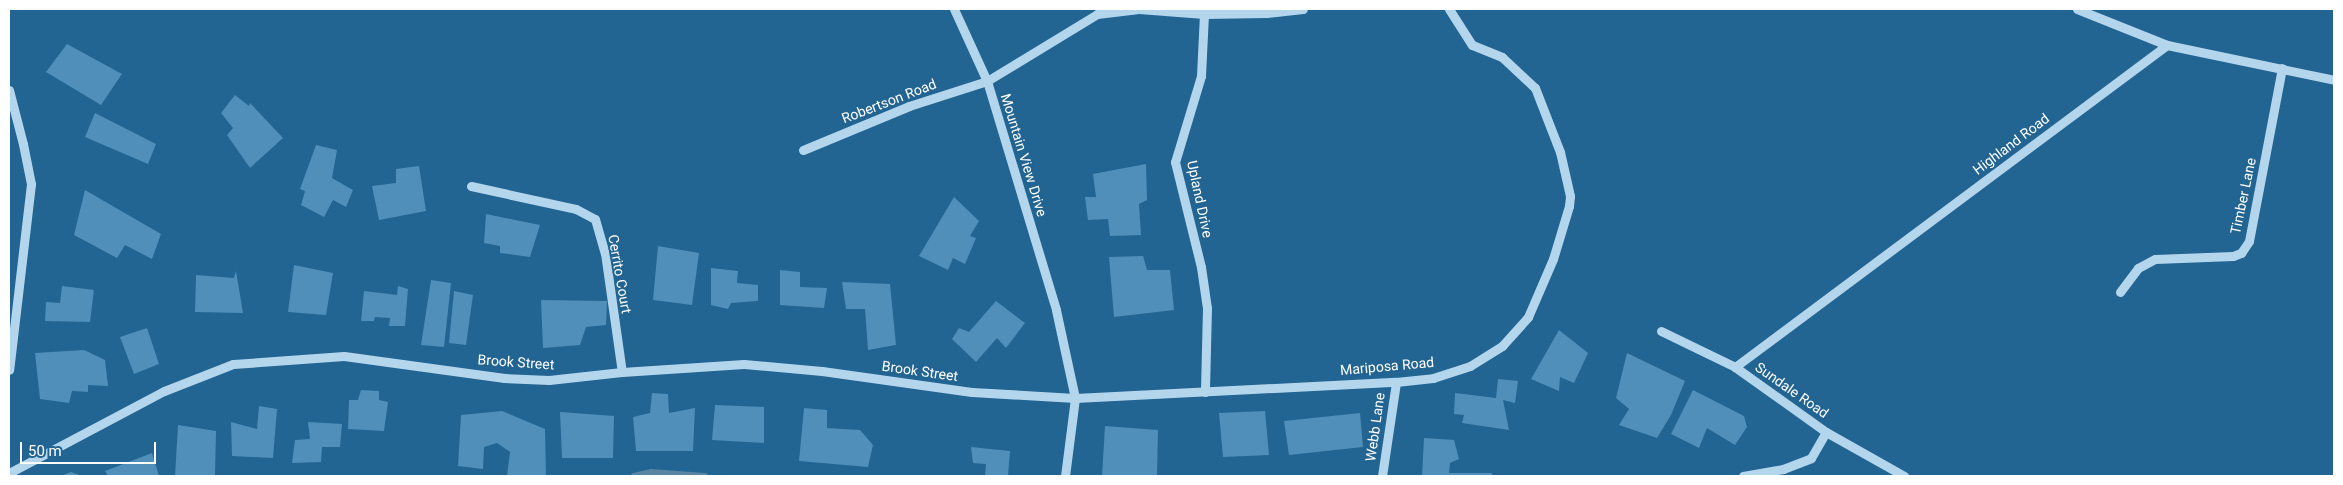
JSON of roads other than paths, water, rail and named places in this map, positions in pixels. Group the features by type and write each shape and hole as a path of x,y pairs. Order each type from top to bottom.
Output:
{"street":[{"path":"954,9 987,81"},
{"name":"Mountain View Drive","path":"1065,476 1075,398 1056,310 987,81 1097,14 1139,9 1204,14 1266,13 1303,9"},
{"name":"Mariposa Road","path":"1075,398 1396,382 1433,378 1470,366 1502,346 1528,317 1553,258 1570,206 1570,196 1560,152 1536,88 1502,56 1472,45 1449,9"},
{"path":"2077,9 2167,45 2334,80"},
{"name":"Upland Drive","path":"1204,14 1201,76 1175,162 1202,267 1206,308 1205,392"},
{"name":"Highland Road","path":"1735,367 2167,45"},
{"name":"Timber Lane","path":"2120,292 2138,268 2155,259 2234,256 2241,253 2249,241 2282,68"},
{"name":"Robertson Road","path":"803,150 909,106 987,81"},
{"path":"9,90 23,144 30,184 9,370"},
{"name":"Cerrito Court","path":"471,186 576,209 595,219 605,253 622,372"},
{"name":"Sundale Road","path":"1661,331 1735,367 1826,432 1904,476"},
{"name":"Brook Street","path":"9,473 164,391 233,364 344,356 504,378 549,380 622,372 744,364 822,372 972,392 1075,398"},
{"name":"Webb Lane","path":"1382,476 1396,382"},
{"path":"1743,476 1783,469 1811,458 1826,432"}],"waterway":[{"path":"634,476 651,472 705,476"}]}
